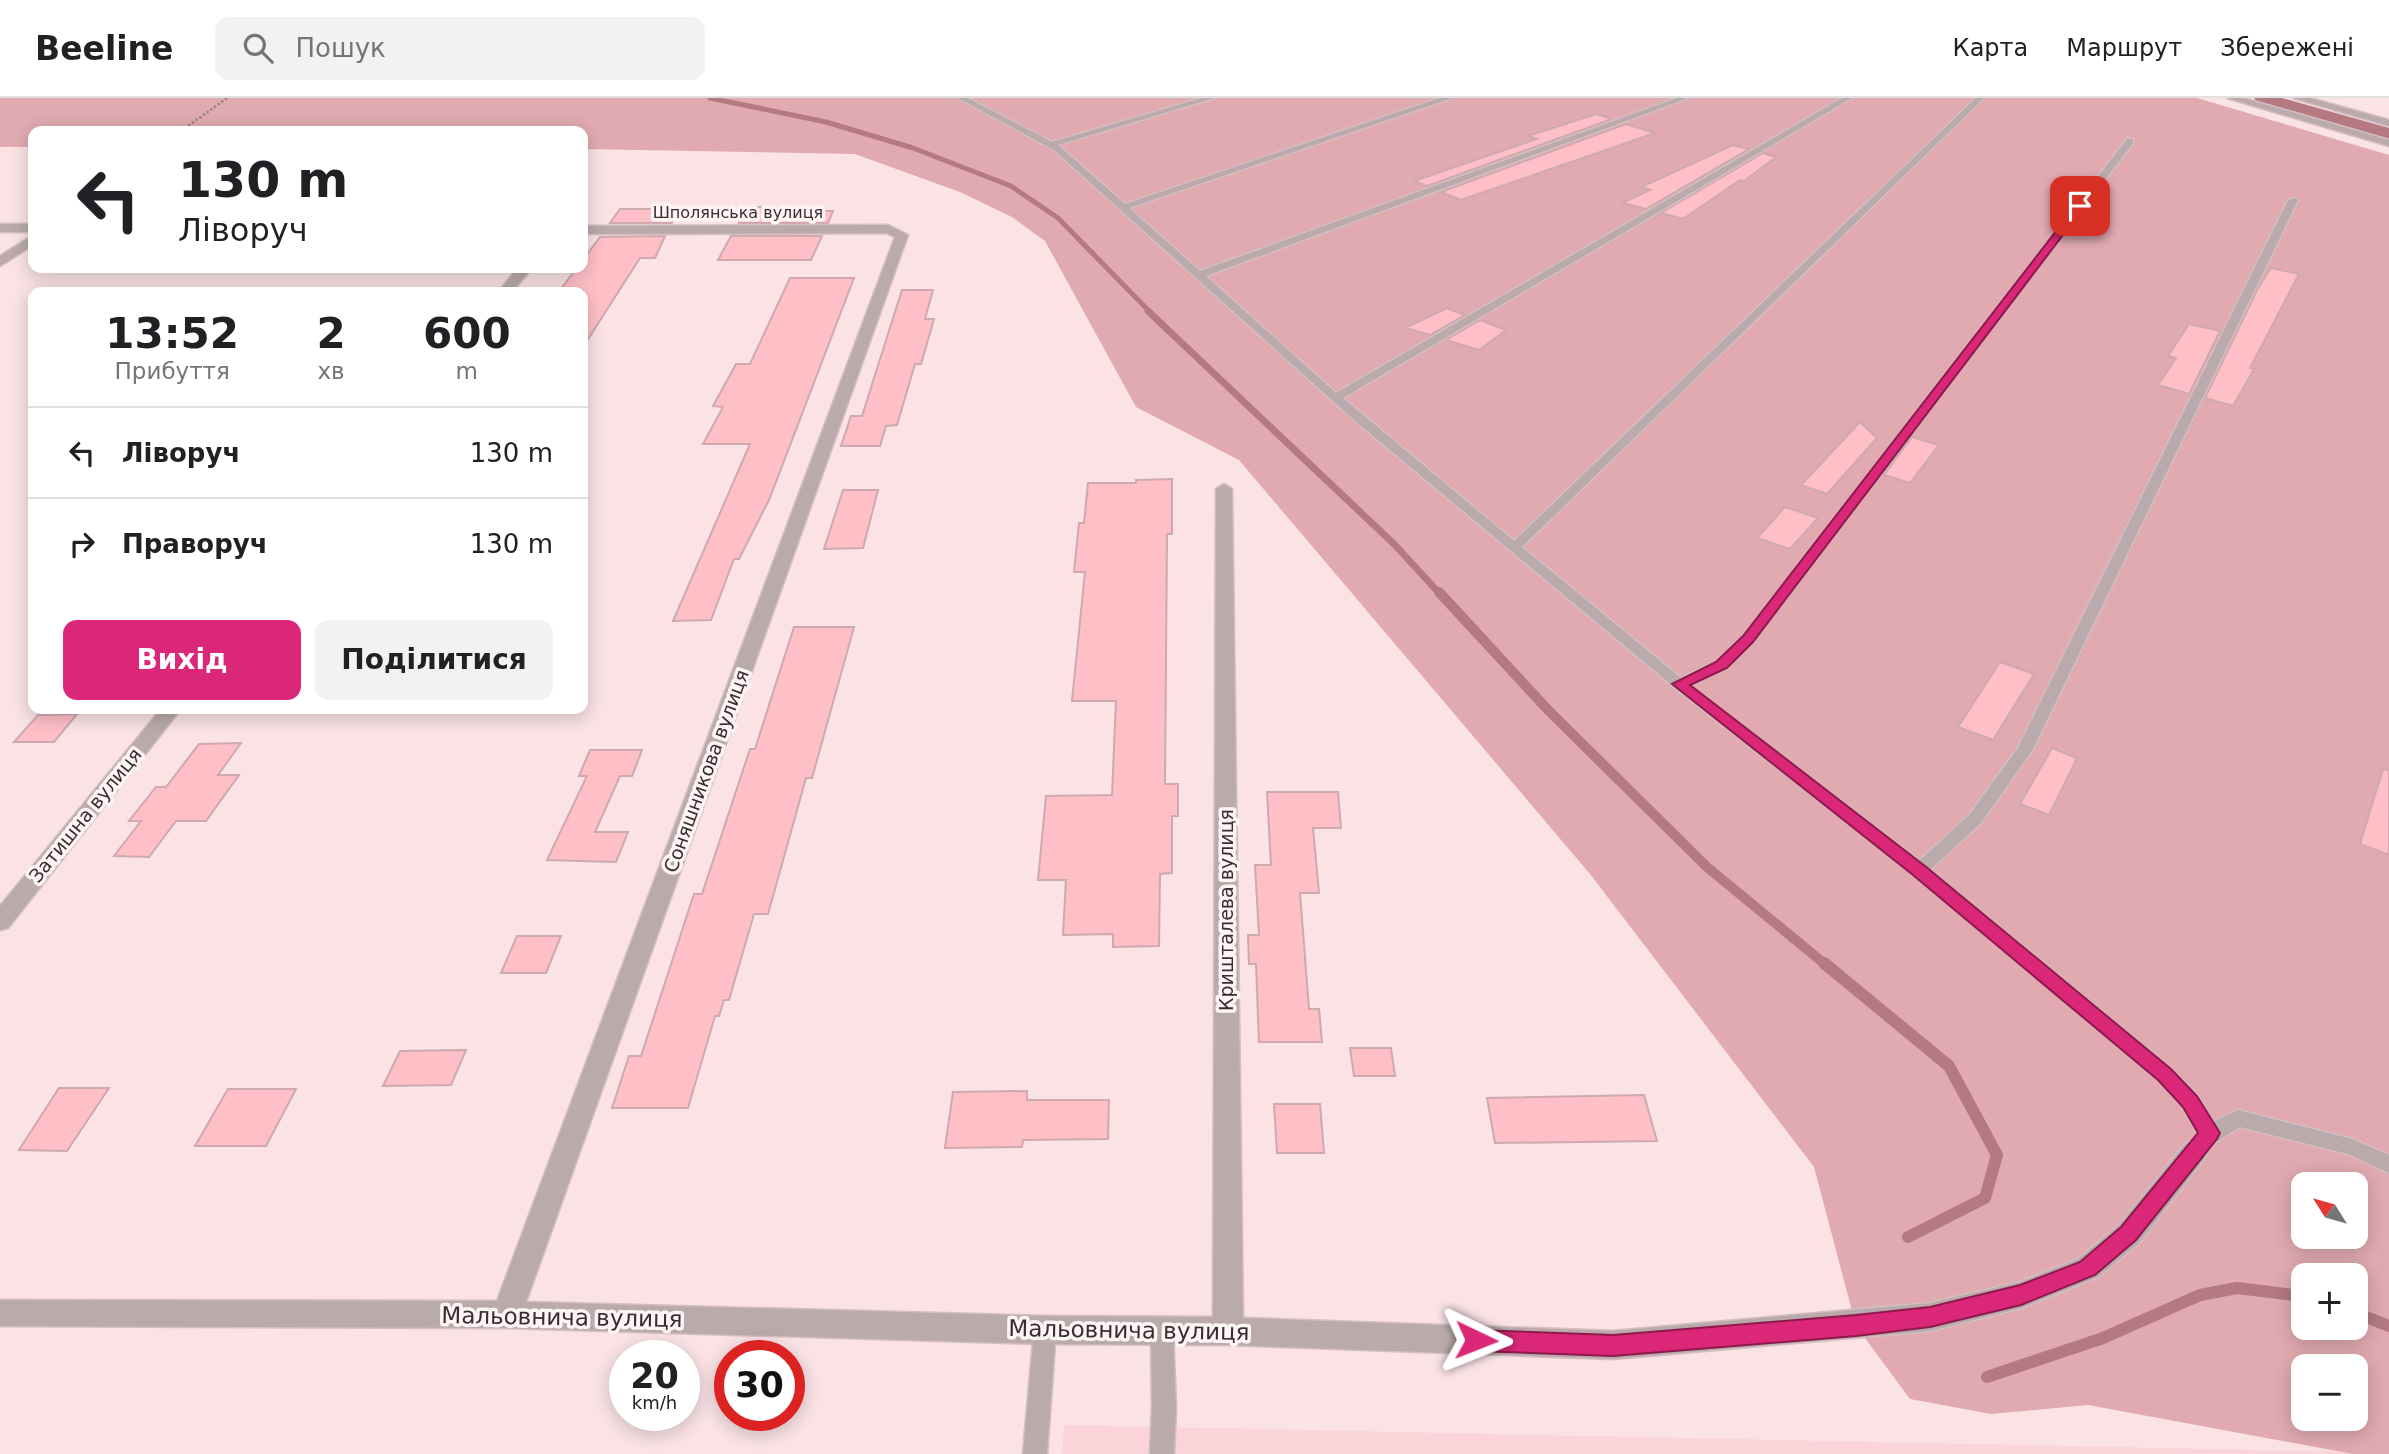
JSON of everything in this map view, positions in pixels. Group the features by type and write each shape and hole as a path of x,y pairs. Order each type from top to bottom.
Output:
{"street":[{"path":"2232,98 2389,143"},
{"path":"2298,98 2389,124"},
{"path":"0,229 28,229"},
{"name":"Шполянська вулиця","path":"588,230 894,230"},
{"name":"Соняшникова вулиця","path":"507,1315 902,235 894,230"},
{"path":"0,262 28,242"},
{"path":"509,287 521,273"},
{"name":"Кришталева вулиця","path":"1224,489 1228,1331"},
{"name":"Затишна вулиця","path":"0,922 167,714"},
{"name":"Мальовнича вулиця","path":"0,1313 507,1315 1045,1330 1228,1331 1613,1345 1930,1317 2021,1295 2088,1268 2129,1234 2202,1142"}],"lane":[{"path":"1051,145 1210,98"},
{"path":"1124,207 1448,98"},
{"path":"1199,275 1684,98"},
{"path":"1335,398 1848,98"},
{"path":"1514,548 1980,98"},
{"path":"968,99 1051,145 1124,207 1335,398 1514,548 1679,684 1919,870 2164,1074 2190,1101 2202,1142 2238,1118 2352,1147 2389,1164"},
{"path":"1679,684 1721,665 1748,639 2130,141"},
{"path":"1919,870 1975,819 2025,750 2293,200"},
{"path":"1035,1454 1045,1330"},
{"path":"1162,1332 1162,1454"}],"path":[{"path":"188,126 227,98"}],"shaded area":[{"path":"0,98 2197,98 2389,155 2389,1454 2353,1454 2088,1405 1991,1414 1910,1399 1856,1326 1814,1167 1590,874 1239,460 1136,407 1045,241 1012,217 960,192 855,154 588,149 588,126 28,126 28,147 0,147"},
{"path":"1064,1425 2350,1452 2353,1454 1062,1454"}],"building":[{"path":"1596,114 1612,119 1427,186 1414,181 1537,139 1528,136"},
{"path":"1626,124 1655,133 1461,200 1441,192"},
{"path":"1733,145 1749,149 1646,209 1622,203 1650,190 1641,187"},
{"path":"1763,153 1776,157 1744,181 1740,180 1683,219 1661,213"},
{"path":"804,207 802,211 833,211 828,223 739,223 747,208"},
{"path":"620,209 679,209 672,223 610,223"},
{"path":"665,236 655,258 640,258 588,339 588,287 562,287 573,273 588,273 588,253 600,237"},
{"path":"731,236 822,236 811,260 718,260"},
{"path":"2271,268 2299,274 2250,368 2254,369 2233,406 2205,398 2258,288"},
{"path":"790,278 854,278 769,500 739,559 734,559 711,620 673,621 750,444 703,444 723,407 713,406 736,364 750,364"},
{"path":"902,290 933,290 925,319 934,319 921,364 915,364 897,425 886,426 880,446 841,446 851,416 862,416"},
{"path":"1447,308 1465,315 1430,335 1405,328"},
{"path":"1480,320 1506,330 1479,350 1446,340"},
{"path":"2189,324 2220,331 2189,394 2158,385 2176,358 2168,356"},
{"path":"1860,422 1877,438 1827,494 1801,485"},
{"path":"1912,437 1939,445 1910,483 1884,475"},
{"path":"1172,479 1172,534 1167,534 1165,784 1178,784 1178,816 1172,816 1172,873 1160,874 1159,946 1113,947 1113,934 1063,935 1066,880 1038,880 1046,796 1112,795 1116,701 1072,701 1085,572 1074,572 1079,523 1084,523 1088,483 1136,483 1136,480"},
{"path":"843,490 878,490 863,548 824,549"},
{"path":"1785,507 1818,518 1790,549 1757,538"},
{"path":"794,627 854,627 812,778 806,778 768,914 754,914 729,1000 724,1000 719,1016 715,1016 688,1108 612,1108 629,1056 641,1056 694,894 702,894 750,749 755,749"},
{"path":"2000,662 2034,674 1993,740 1958,727"},
{"path":"77,714 54,742 14,742 38,715"},
{"path":"241,743 218,775 239,775 206,821 176,821 149,857 114,856 141,821 129,821 156,787 166,787 199,744"},
{"path":"2052,748 2077,758 2049,815 2020,804"},
{"path":"590,750 642,750 632,776 620,776 595,832 628,832 616,862 547,860 587,776 579,776"},
{"path":"2383,769 2389,770 2389,855 2360,844"},
{"path":"1267,792 1338,792 1341,828 1313,828 1319,893 1300,893 1309,1009 1319,1009 1322,1042 1259,1042 1256,964 1249,964 1248,935 1259,935 1255,865 1271,865"},
{"path":"517,936 561,936 546,973 501,973"},
{"path":"1350,1048 1391,1048 1395,1076 1354,1076"},
{"path":"466,1050 451,1085 383,1086 400,1051"},
{"path":"59,1088 109,1088 67,1151 19,1150"},
{"path":"228,1089 296,1089 266,1146 195,1146"},
{"path":"1027,1091 1027,1100 1109,1100 1108,1139 1023,1140 1022,1147 945,1148 953,1092"},
{"path":"1644,1095 1657,1141 1495,1143 1487,1098"},
{"path":"1274,1104 1320,1104 1324,1153 1277,1153"}],"waterway":[{"path":"710,98 826,122 913,148 1011,186 1058,218 1150,312"},
{"path":"2263,98 2389,134"},
{"path":"1148,311 1395,545 1440,594"},
{"path":"1439,592 1548,710 1707,867 1826,965"},
{"path":"1824,963 1949,1066 1997,1155 1985,1198 1908,1237"},
{"path":"1987,1377 2103,1338 2200,1295 2237,1288 2291,1295"},
{"path":"2368,1318 2389,1326"}],"route":[{"path":"1476,1340 1613,1345 1856,1326 1930,1317 2021,1295 2088,1268 2129,1234 2210,1133 2190,1101 2164,1074 1919,870 1679,684 1721,665 1748,639 2080,206"}]}
